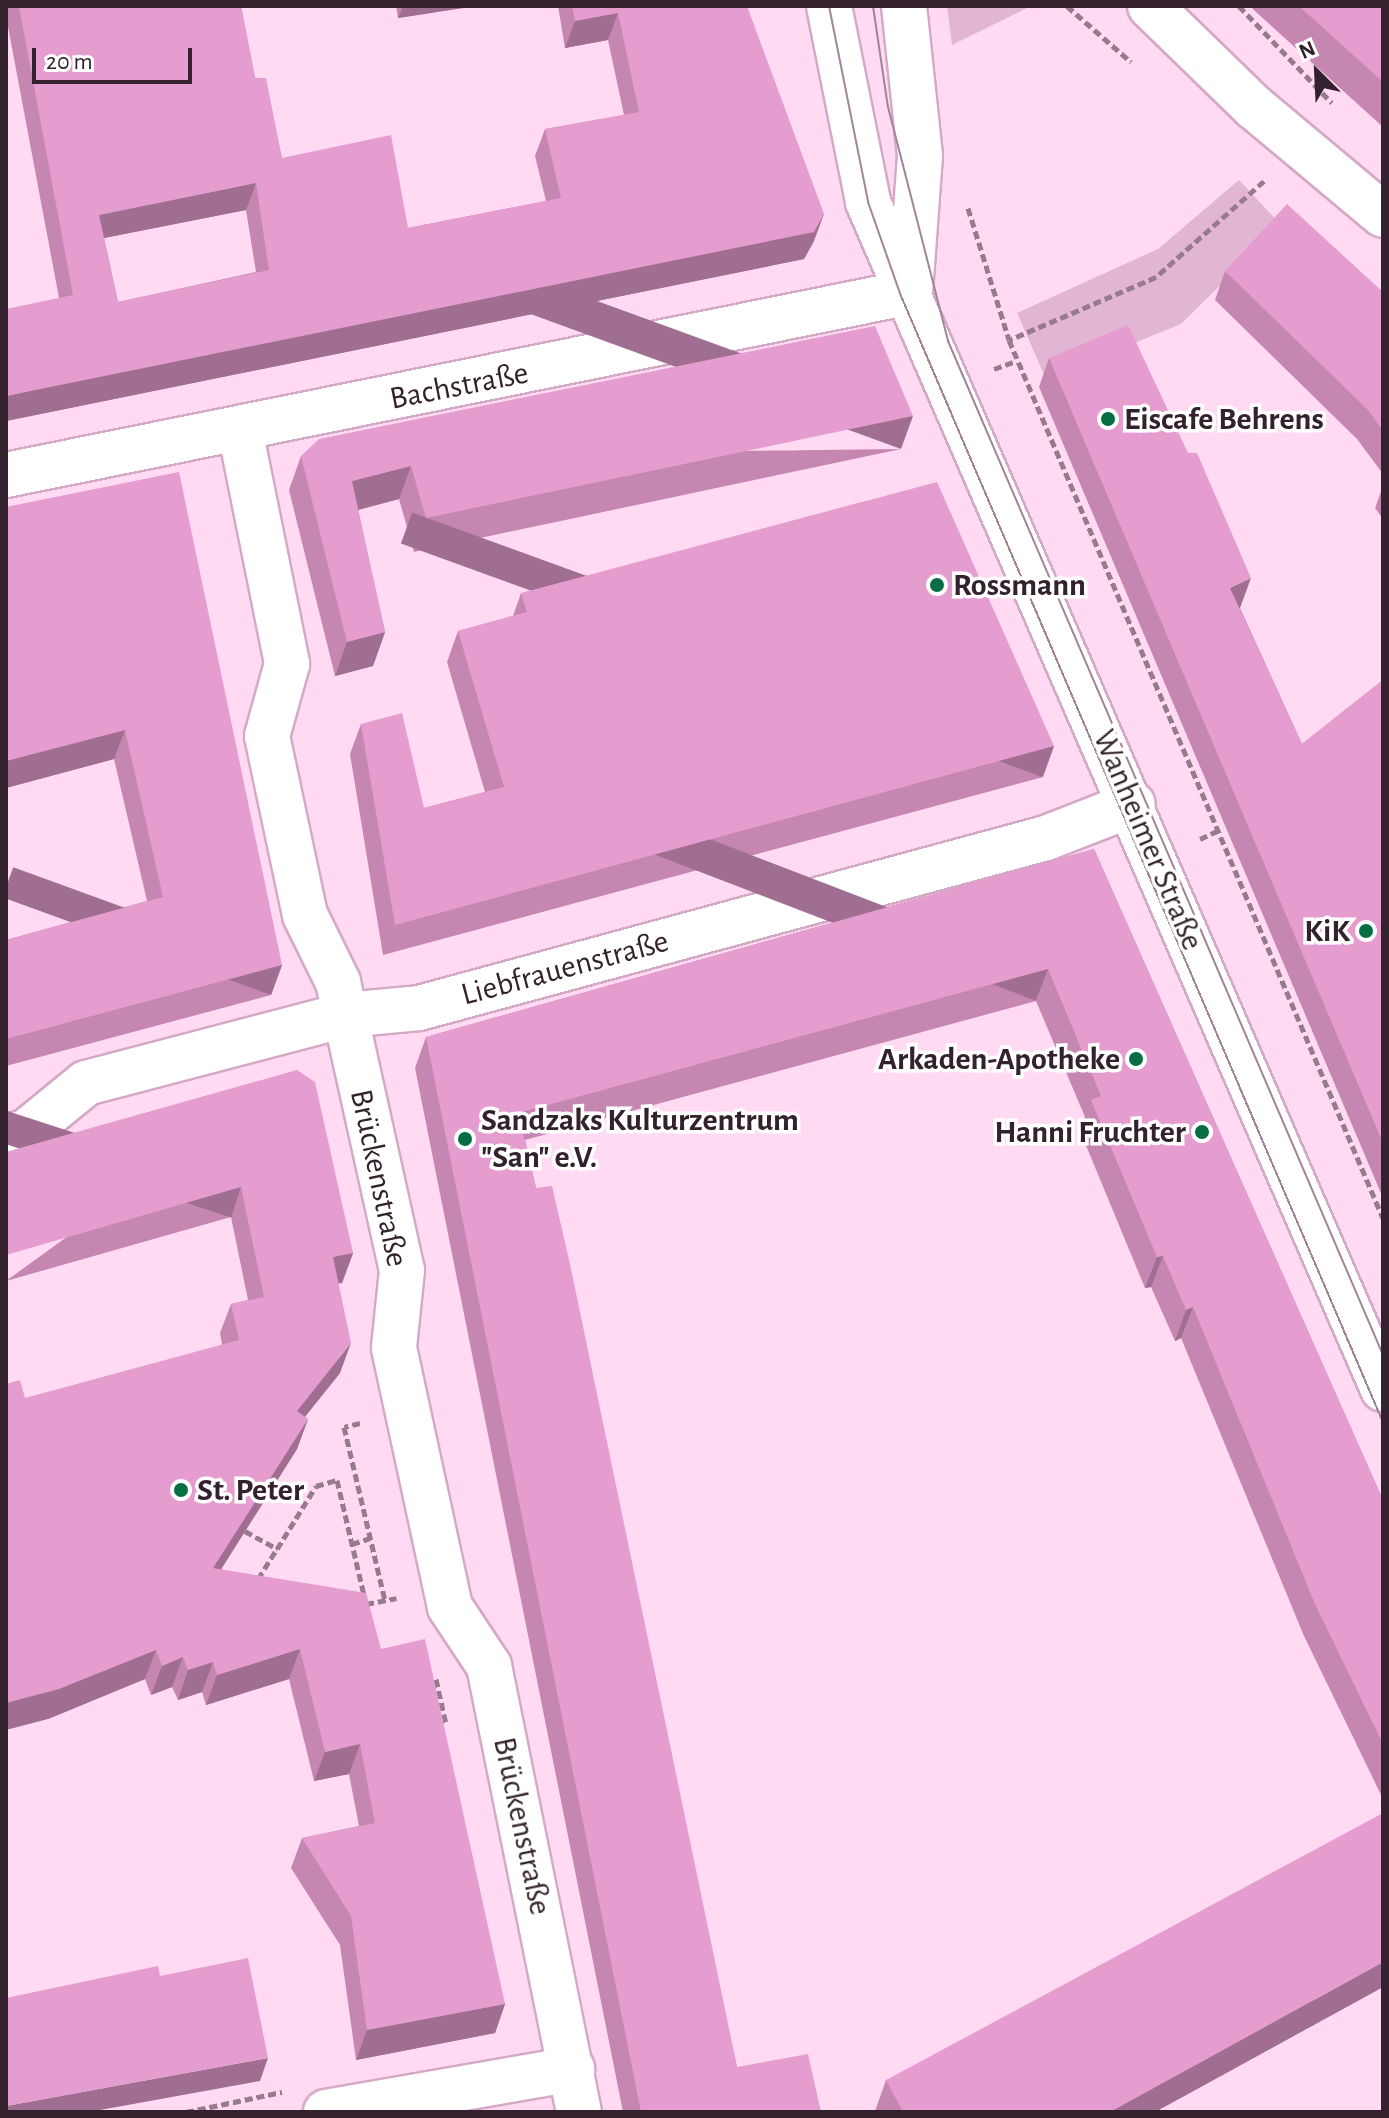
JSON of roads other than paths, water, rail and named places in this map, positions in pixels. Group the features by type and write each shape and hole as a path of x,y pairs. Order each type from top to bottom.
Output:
{"street":[{"name":"Wanheimer Straße","path":"829,6 868,202 1133,804 1383,1389"},
{"name":"Wanheimer Straße","path":"904,6 920,156 910,292"},
{"path":"1150,6 1254,107 1383,215"},
{"name":"Bachstraße","path":"6,475 910,292"},
{"name":"Brückenstraße","path":"240,430 287,664 267,736 305,915 338,982 402,1270 396,1361 450,1607 489,1666 579,2112"},
{"name":"Liebfrauenstraße","path":"6,1137 26,1132 86,1083 345,1015 434,1004 1046,838 1133,804"},
{"path":"326,2112 572,2069"}],"tram line":[{"path":"829,6 868,202 901,296 1383,1422"},
{"path":"873,6 888,107 948,341 1383,1355"}],"place":[{"name":"Eiscafe Behrens","path":"1108,419"},
{"name":"Rossmann","path":"937,585"},
{"name":"KiK","path":"1366,931"},
{"name":"Arkaden-Apotheke","path":"1136,1059"},
{"name":"Hanni Fruchter","path":"1202,1132"},
{"name":"Sandzaks Kulturzentrum \"San\" e.V.","path":"465,1139"},
{"name":"St. Peter","path":"181,1490"}]}
